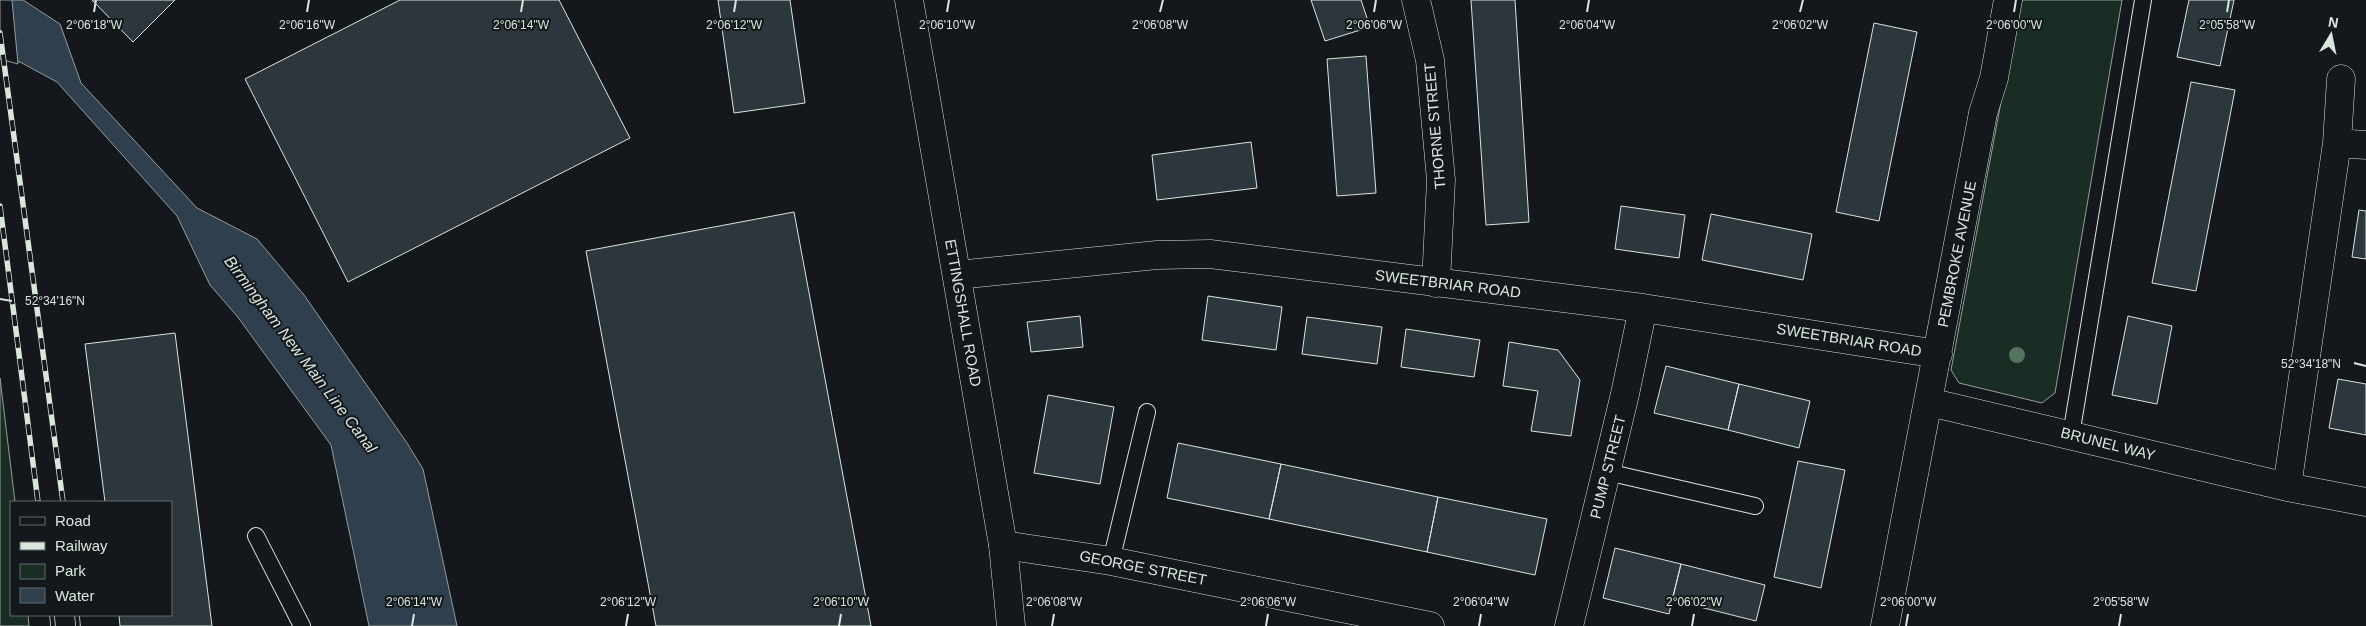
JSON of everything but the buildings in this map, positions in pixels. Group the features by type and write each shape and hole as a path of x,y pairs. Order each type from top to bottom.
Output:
{"street":[{"name":"ETTINGSHALL ROAD","path":"909,0 1003,545 1011,626"},
{"name":"THORNE STREET","path":"1416,0 1430,60 1441,180 1436,283"},
{"name":"PEMBROKE AVENUE","path":"1885,626 1983,113 1994,78 2008,0"},
{"path":"2287,487 2337,143 2341,79"},
{"path":"2337,143 2366,145"},
{"name":"SWEETBRIAR ROAD","path":"957,275 1157,255 1210,254 1643,308 1938,354"},
{"name":"PUMP STREET","path":"1569,626 1607,472 1643,308"},
{"name":"BRUNEL WAY","path":"1929,402 2287,487 2366,502"},
{"name":"GEORGE STREET","path":"1003,545 1112,561 1430,626"}],"lane":[{"path":"2071,435 2144,0"},
{"path":"1112,561 1146,412"},
{"path":"1607,472 1755,506"},
{"path":"256,536 302,626"}],"green space":[{"path":"2020,0 2122,0 2055,393 2042,403 1959,383 1951,370"},
{"path":"0,378 15,501 10,501 10,616 28,616 29,626 0,626"}],"water":[{"name":"Birmingham New Main Line Canal","path":"0,0 23,0 60,24 81,83 197,208 257,239 304,295 423,469 457,626 369,626 331,445 237,316 210,285 177,216 57,82 20,62 0,56"}],"pier":[{"path":"0,0 12,0 18,64 0,59"}],"railway":[{"path":"0,33 63,501"},
{"path":"0,206 38,501"},
{"path":"52,616 53,626"},
{"path":"77,616 78,626"}]}
